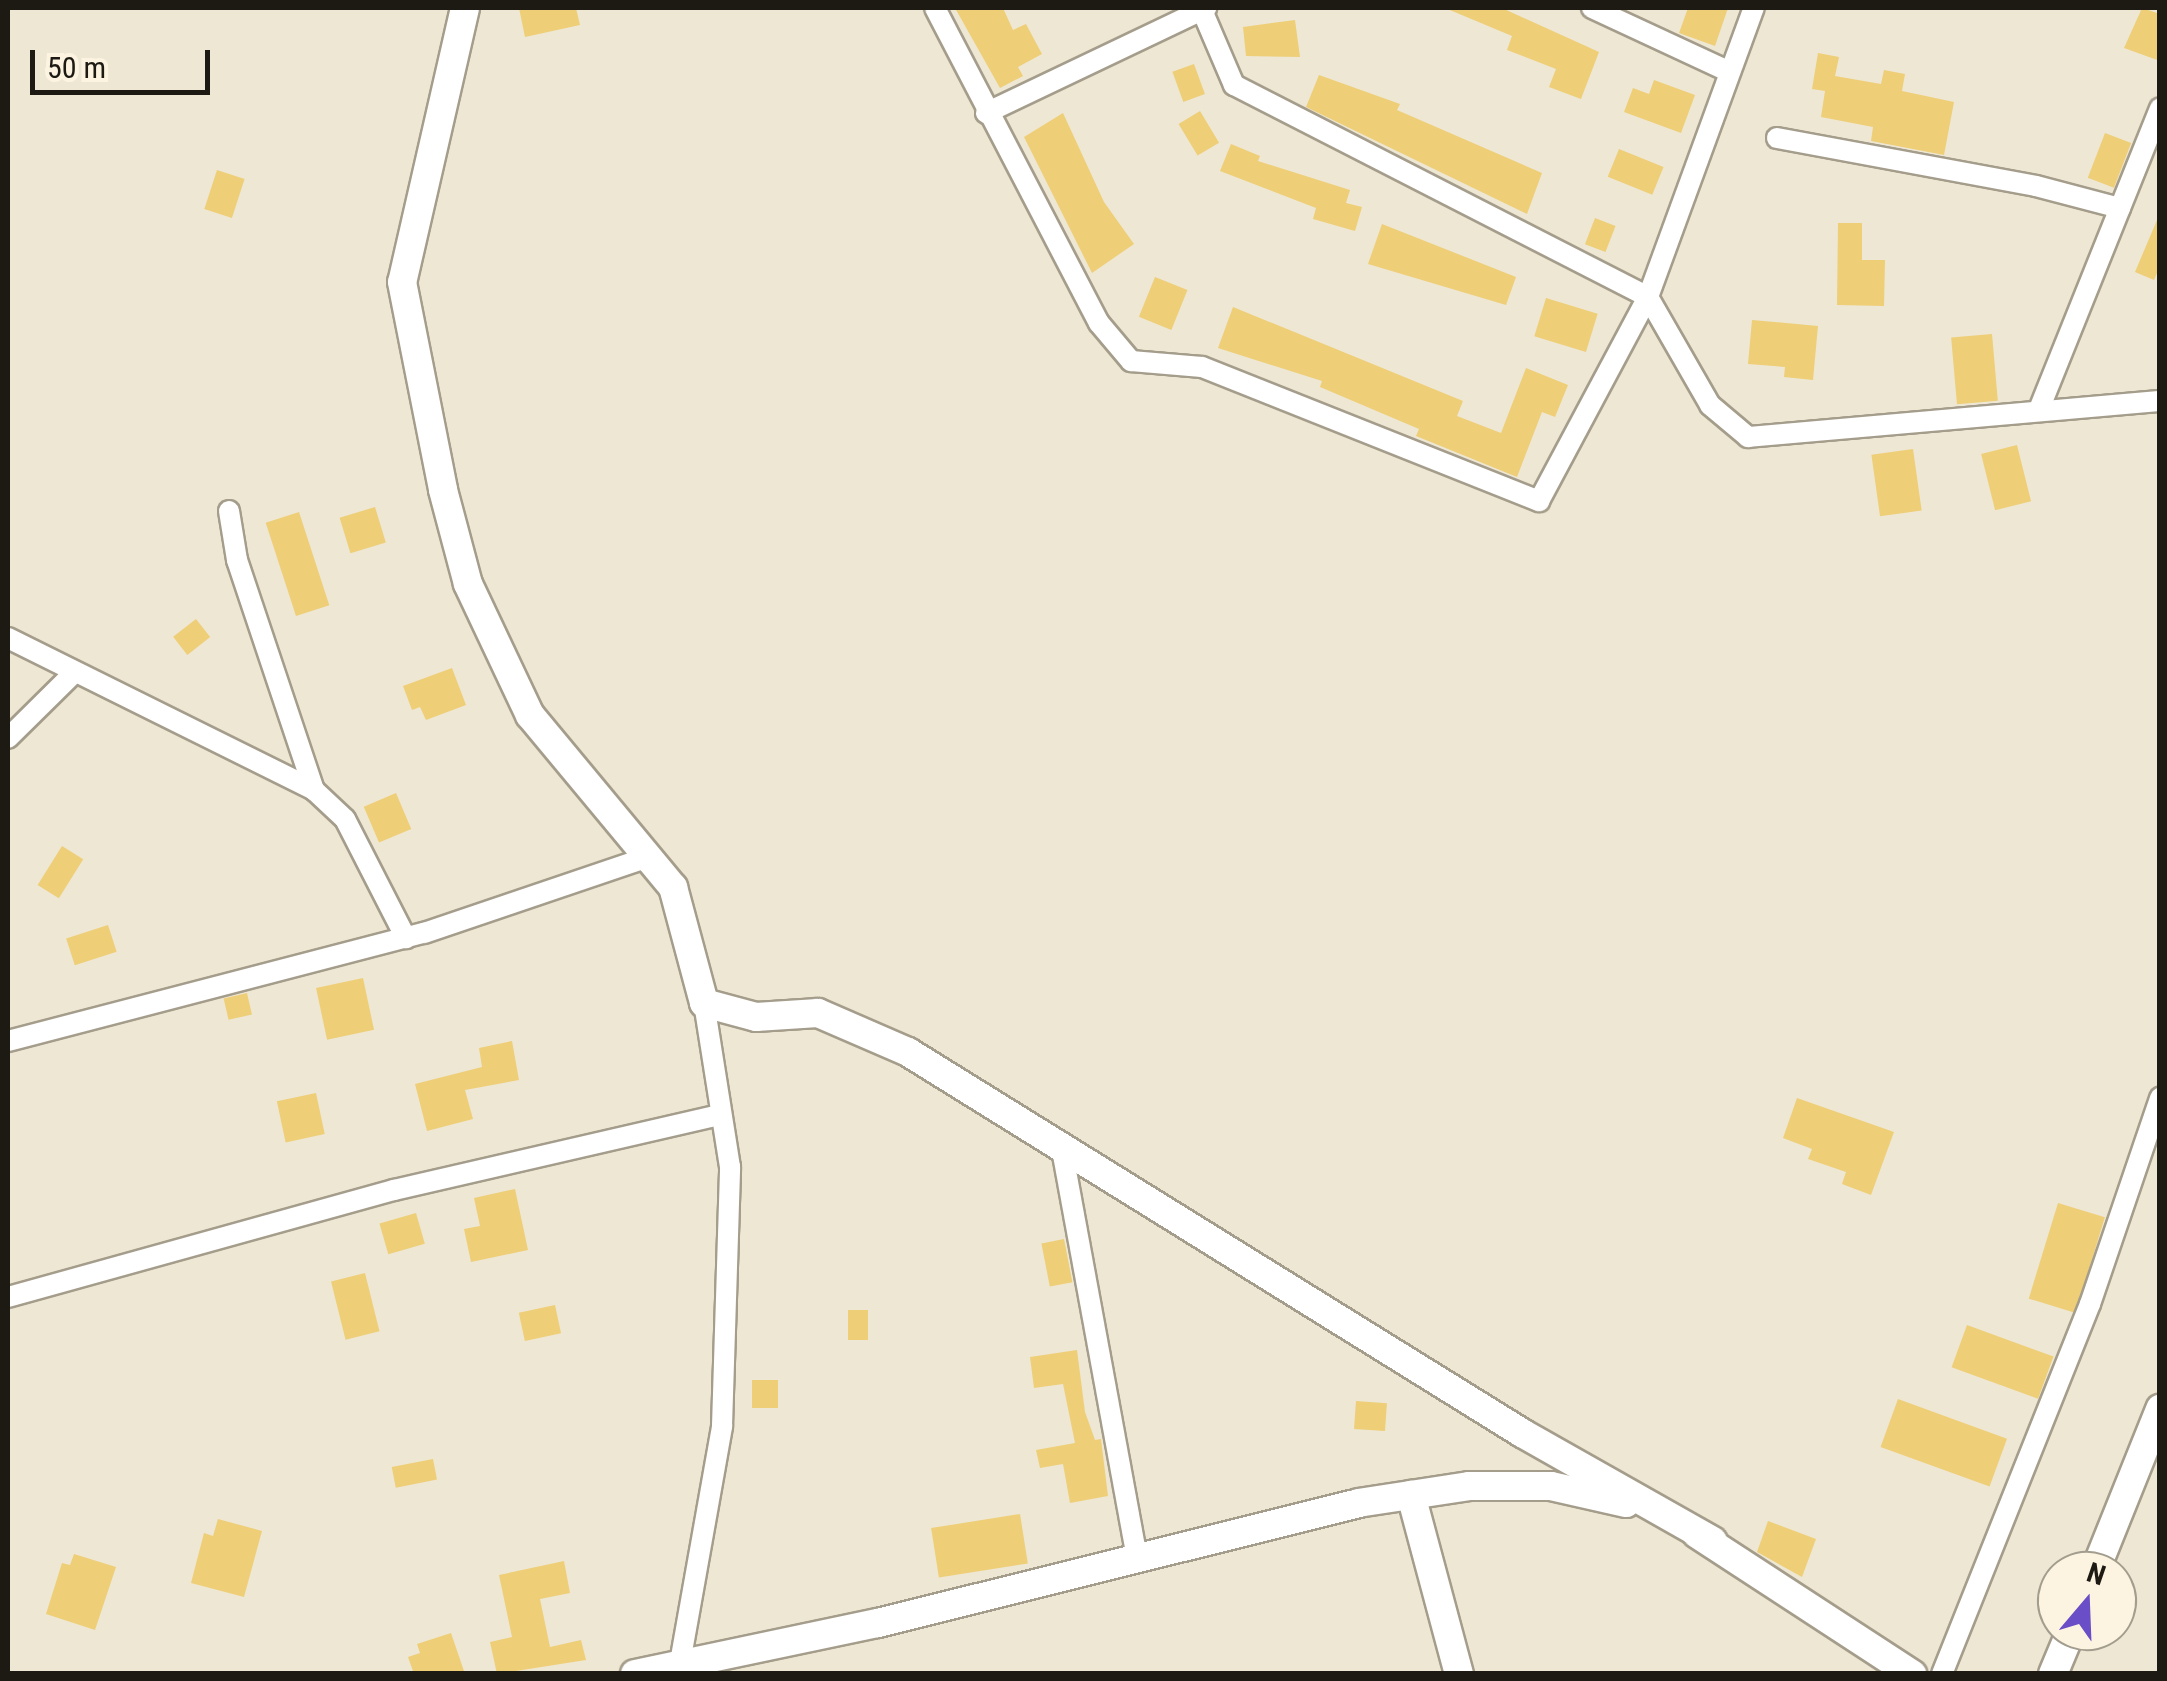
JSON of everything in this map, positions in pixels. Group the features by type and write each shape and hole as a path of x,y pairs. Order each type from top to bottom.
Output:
{"street":[{"path":"465,8 402,282 443,490 468,584 530,716 673,887 704,1003 730,1167 722,1426 678,1669"},
{"path":"935,8 1100,324 1131,361 1202,367 1539,501 1648,297 1728,70 1754,8"},
{"path":"986,112 1203,8 1234,85 1648,297 1710,405 1748,437 2040,407 2160,401"},
{"path":"1592,8 1728,70"},
{"path":"2040,407 2160,108"},
{"path":"1777,138 2036,186 2120,208"},
{"path":"229,511 237,560 314,790"},
{"path":"8,638 314,790 346,819 406,938"},
{"path":"8,738 74,673"},
{"path":"8,1041 406,938 649,857"},
{"path":"704,1003 756,1017 818,1013 908,1052 1522,1433 1712,1541 1912,1674"},
{"path":"1942,1674 2090,1304 2160,1098"},
{"path":"8,1297 394,1190 720,1115"},
{"path":"1061,1144 1136,1558"},
{"path":"2102,1551 2160,1409"},
{"path":"636,1674 678,1669 1136,1558 1411,1495 1469,1486 1551,1486 1621,1500 1712,1541"},
{"path":"1411,1495 1459,1674"}],"building":[{"path":"519,8 576,8 580,25 525,37"},
{"path":"955,8 1003,8 1013,30 1026,24 1042,54 1018,67 1023,76 1000,88"},
{"path":"1445,8 1502,8 1599,52 1581,99 1549,87 1556,69 1507,50 1512,36"},
{"path":"1688,8 1728,8 1715,46 1679,33"},
{"path":"2142,8 2160,14 2160,61 2124,48"},
{"path":"1295,20 1300,57 1246,56 1243,27"},
{"path":"1818,53 1839,57 1835,76 1881,84 1884,70 1905,74 1902,91 1954,102 1944,155 1871,141 1873,127 1821,117 1825,91 1812,89"},
{"path":"1194,64 1205,94 1183,102 1172,72"},
{"path":"1319,75 1400,104 1397,110 1542,173 1527,214 1306,107"},
{"path":"1654,80 1695,95 1681,133 1624,112 1633,88 1649,94"},
{"path":"1200,111 1219,143 1198,156 1179,124"},
{"path":"1063,113 1104,202 1134,244 1092,273 1024,137"},
{"path":"2105,133 2131,143 2114,188 2088,178"},
{"path":"1231,144 1260,156 1258,161 1350,190 1346,203 1362,207 1355,231 1313,219 1316,208 1220,171"},
{"path":"1619,149 1664,167 1652,195 1608,177"},
{"path":"217,170 245,179 232,218 204,209"},
{"path":"2160,213 2160,266 2154,280 2135,272"},
{"path":"1595,218 1616,226 1606,252 1585,244"},
{"path":"1838,223 1862,223 1862,260 1885,260 1884,306 1837,305"},
{"path":"1382,224 1516,277 1506,305 1368,264"},
{"path":"1155,277 1187,290 1171,330 1139,317"},
{"path":"1546,298 1598,314 1586,352 1534,336"},
{"path":"1233,307 1463,401 1457,416 1501,433 1526,368 1568,385 1555,417 1542,412 1517,477 1416,436 1419,429 1320,387 1322,381 1218,348"},
{"path":"1752,320 1818,326 1813,380 1784,377 1785,367 1748,364"},
{"path":"1992,334 1998,401 1957,404 1951,338"},
{"path":"2017,445 2031,501 1995,510 1981,454"},
{"path":"1913,449 1922,510 1880,516 1871,455"},
{"path":"375,507 386,542 350,553 340,518"},
{"path":"299,512 329,605 296,616 266,523"},
{"path":"196,619 210,637 187,655 173,637"},
{"path":"452,668 466,705 426,720 420,707 412,710 403,686"},
{"path":"396,793 411,829 379,843 364,807"},
{"path":"62,846 83,859 59,898 38,885"},
{"path":"108,925 117,952 75,965 66,939"},
{"path":"363,978 374,1030 327,1040 316,988"},
{"path":"247,993 252,1014 229,1020 224,998"},
{"path":"512,1041 519,1080 465,1090 473,1119 427,1131 415,1084 482,1067 479,1048"},
{"path":"316,1093 325,1134 286,1142 277,1101"},
{"path":"1797,1098 1894,1132 1871,1195 1842,1184 1846,1172 1808,1159 1812,1149 1783,1138"},
{"path":"515,1189 528,1250 471,1262 464,1229 480,1226 474,1198"},
{"path":"2058,1203 2105,1217 2076,1313 2029,1299"},
{"path":"416,1213 425,1244 388,1254 379,1223"},
{"path":"1064,1239 1072,1282 1050,1287 1041,1243"},
{"path":"365,1273 380,1331 346,1340 331,1281"},
{"path":"555,1305 561,1333 525,1341 519,1313"},
{"path":"848,1310 868,1310 868,1340 848,1340"},
{"path":"1967,1325 2053,1356 2038,1399 1952,1367"},
{"path":"1077,1350 1085,1412 1095,1440 1101,1439 1108,1496 1070,1503 1063,1464 1040,1468 1036,1450 1075,1443 1063,1384 1034,1388 1030,1357"},
{"path":"752,1380 778,1380 778,1408 752,1408"},
{"path":"1898,1399 2007,1439 1990,1487 1881,1447"},
{"path":"1356,1401 1387,1403 1385,1431 1354,1429"},
{"path":"433,1459 437,1480 396,1488 392,1467"},
{"path":"1020,1514 1028,1563 939,1577 931,1528"},
{"path":"218,1519 262,1531 244,1597 191,1583 204,1533 213,1536"},
{"path":"1768,1521 1816,1539 1802,1577 1757,1552"},
{"path":"74,1554 116,1567 95,1630 46,1614 62,1563 70,1565"},
{"path":"564,1561 570,1593 540,1599 550,1647 581,1640 586,1660 497,1674 490,1642 512,1637 499,1575"},
{"path":"451,1633 465,1674 414,1674 408,1657 420,1653 417,1644"}]}
